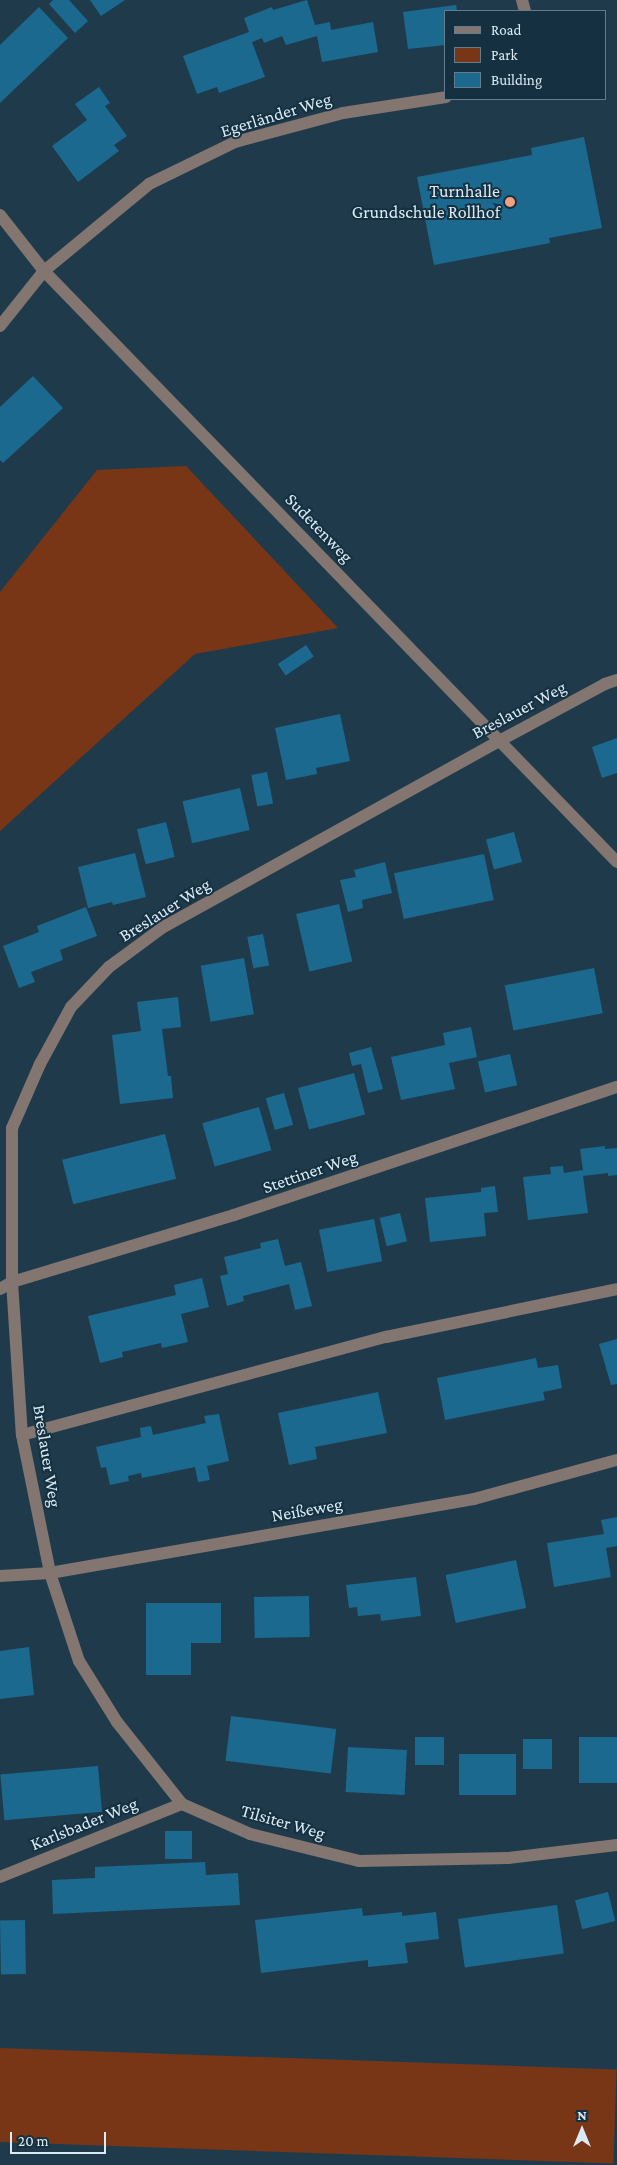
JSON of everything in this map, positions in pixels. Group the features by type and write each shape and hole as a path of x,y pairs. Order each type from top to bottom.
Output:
{"street":[{"name":"Egerländer Weg","path":"0,326 44,270 150,184 235,142 343,113 444,97"},
{"name":"Sudetenweg","path":"0,215 44,270 617,862"},
{"name":"Breslauer Weg","path":"50,1573 22,1435 12,1282 12,1128 40,1064 71,1007 109,967 162,928 501,740 605,684 617,680"},
{"name":"Stettiner Weg","path":"0,1289 12,1282 234,1215 617,1087"},
{"path":"22,1435 386,1337 617,1289"},
{"name":"Neißeweg","path":"0,1576 50,1573 474,1499 617,1460"},
{"name":"Tilsiter Weg","path":"50,1573 79,1661 117,1722 182,1804 250,1834 359,1861 508,1858 617,1845"},
{"name":"Karlsbader Weg","path":"0,1877 182,1804"}],"green space":[{"path":"186,466 338,628 195,654 0,831 0,592 97,470"},
{"path":"0,2048 617,2070 613,2163 0,2142"}],"building":[{"path":"53,0 69,0 88,21 75,33 49,4"},
{"path":"90,0 125,0 101,16"},
{"path":"307,0 315,25 330,22 331,30 373,22 378,52 322,62 317,36 286,45 282,36 264,43 262,38 252,42 265,77 219,93 217,87 197,94 183,56 249,32 244,18 272,7 273,10"},
{"path":"456,5 457,10 444,10 444,45 408,49 403,12"},
{"path":"39,7 68,38 0,103 0,45"},
{"path":"99,87 110,103 105,106 127,136 114,145 119,151 78,182 52,146 87,120 75,104"},
{"name":"Turnhalle Grundschule Rollhof","path":"584,137 602,228 549,238 550,243 434,265 417,177 532,155 531,148"},
{"path":"33,376 63,408 3,463 0,460 0,407"},
{"path":"306,645 314,657 286,676 278,664"},
{"path":"340,714 350,761 316,768 317,774 286,780 275,728"},
{"path":"617,738 617,773 602,778 592,747"},
{"path":"267,772 273,803 257,806 251,775"},
{"path":"240,788 250,830 192,843 183,801"},
{"path":"166,822 175,857 146,864 137,829"},
{"path":"514,832 522,862 494,869 486,840"},
{"path":"135,853 146,897 113,905 112,902 88,908 78,867"},
{"path":"484,854 494,900 404,919 394,873"},
{"path":"385,862 392,893 362,900 363,908 348,912 340,880 356,877 354,870"},
{"path":"339,904 352,961 309,971 296,914"},
{"path":"86,907 97,936 60,950 63,960 31,972 35,982 19,988 3,946 39,932 37,926"},
{"path":"263,934 269,965 253,968 247,937"},
{"path":"244,958 254,1014 211,1022 201,966"},
{"path":"594,968 603,1013 513,1031 505,985"},
{"path":"178,997 181,1027 162,1029 173,1098 120,1104 112,1035 141,1031 137,1002"},
{"path":"471,1027 477,1057 449,1063 455,1089 401,1100 391,1057 445,1045 443,1033"},
{"path":"371,1047 383,1089 368,1093 361,1064 352,1066 349,1053"},
{"path":"510,1054 517,1085 485,1093 478,1061"},
{"path":"354,1073 365,1115 309,1130 298,1088"},
{"path":"284,1093 293,1125 275,1130 266,1098"},
{"path":"259,1107 271,1150 215,1167 202,1123"},
{"path":"165,1134 176,1179 73,1204 62,1160"},
{"path":"605,1146 605,1149 617,1148 617,1175 608,1176 608,1173 583,1176 588,1213 528,1220 523,1177 551,1174 550,1167 563,1166 564,1173 583,1170 580,1149"},
{"path":"495,1186 498,1212 484,1213 486,1236 430,1242 425,1198 481,1192 481,1188"},
{"path":"400,1213 407,1241 387,1246 380,1218"},
{"path":"374,1219 382,1261 327,1272 319,1230"},
{"path":"278,1239 285,1266 301,1262 312,1306 295,1310 289,1284 243,1296 244,1301 227,1306 220,1276 228,1274 224,1257 261,1248 260,1243"},
{"path":"202,1278 209,1307 181,1314 188,1342 162,1348 161,1343 122,1352 123,1357 100,1363 88,1316 176,1295 174,1285"},
{"path":"617,1339 617,1384 611,1385 599,1344"},
{"path":"536,1358 538,1368 558,1365 562,1388 543,1392 545,1400 445,1420 437,1378"},
{"path":"378,1392 387,1433 315,1447 317,1459 289,1465 278,1413"},
{"path":"219,1414 229,1461 207,1466 210,1480 198,1482 195,1467 142,1478 141,1473 128,1476 129,1481 110,1485 106,1467 101,1468 96,1447 141,1437 140,1428 151,1426 153,1435 206,1423 204,1416"},
{"path":"617,1517 617,1546 606,1548 611,1577 554,1587 547,1543 604,1534 601,1520"},
{"path":"516,1560 526,1608 456,1623 446,1575"},
{"path":"416,1577 421,1616 381,1621 380,1614 358,1616 357,1607 349,1608 346,1585"},
{"path":"309,1596 310,1637 255,1638 254,1597"},
{"path":"146,1603 221,1603 221,1643 191,1643 191,1675 146,1675"},
{"path":"29,1647 34,1695 0,1699 0,1651"},
{"path":"231,1716 336,1729 331,1774 226,1761"},
{"path":"415,1737 444,1737 444,1765 415,1765"},
{"path":"579,1737 617,1737 617,1783 579,1783"},
{"path":"523,1739 552,1739 552,1769 523,1769"},
{"path":"348,1747 407,1750 405,1795 346,1792"},
{"path":"459,1754 516,1754 516,1795 459,1795"},
{"path":"98,1766 102,1812 4,1820 0,1775"},
{"path":"165,1831 192,1831 192,1859 165,1859"},
{"path":"205,1862 206,1875 238,1873 240,1905 53,1914 52,1880 95,1878 95,1867"},
{"path":"608,1892 615,1921 582,1929 575,1900"},
{"path":"557,1905 564,1954 465,1967 458,1919"},
{"path":"362,1908 363,1916 402,1912 402,1916 436,1912 439,1939 405,1943 408,1963 368,1967 368,1960 261,1973 255,1920"},
{"path":"0,1920 25,1920 26,1974 1,1974"}],"place":[{"name":"Turnhalle Grundschule Rollhof","path":"510,202"}]}
